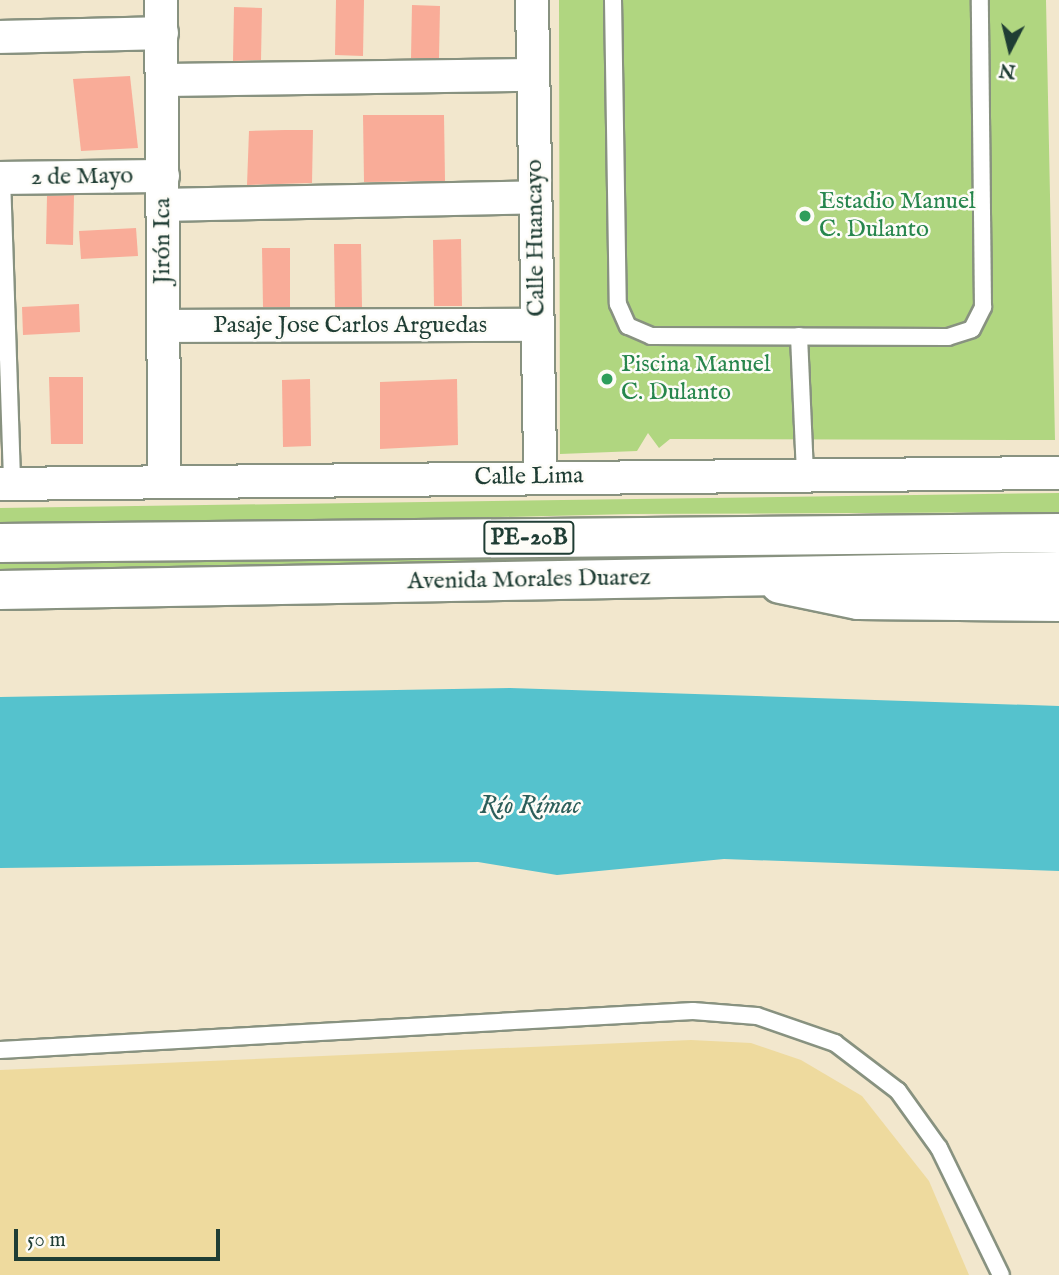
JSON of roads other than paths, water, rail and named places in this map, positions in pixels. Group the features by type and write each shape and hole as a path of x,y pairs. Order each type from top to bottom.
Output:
{"main road":[{"name":"Avenida Morales Duarez","path":"0,542 1059,533"},
{"name":"Avenida Morales Duarez","path":"0,590 1059,571"},
{"path":"736,576 859,600 1059,602"}],"street":[{"name":"Jirón Ica","path":"162,0 164,481"},
{"name":"Calle Huancayo","path":"532,0 540,477"},
{"path":"0,37 162,33"},
{"path":"164,80 533,75"},
{"name":"2 de Mayo","path":"1,178 164,190 535,197"},
{"name":"Pasaje Jose Carlos Arguedas","path":"163,326 538,325"},
{"name":"Calle Lima","path":"6,484 1059,473"}],"lane":[{"path":"613,0 618,304 628,326 651,336 948,337 972,329 983,306 980,0"},
{"path":"1,178 6,484"},
{"path":"799,336 806,475"},
{"path":"0,1050 681,1011 757,1016 835,1043 898,1091 939,1148 1001,1275"}],"water":[{"name":"Río Rímac","path":"510,688 1059,706 1059,871 724,859 557,875 478,862 0,868 0,697"}],"place":[{"name":"Estadio Manuel C. Dulanto","path":"805,216"},
{"name":"Piscina Manuel C. Dulanto","path":"607,379"}]}
